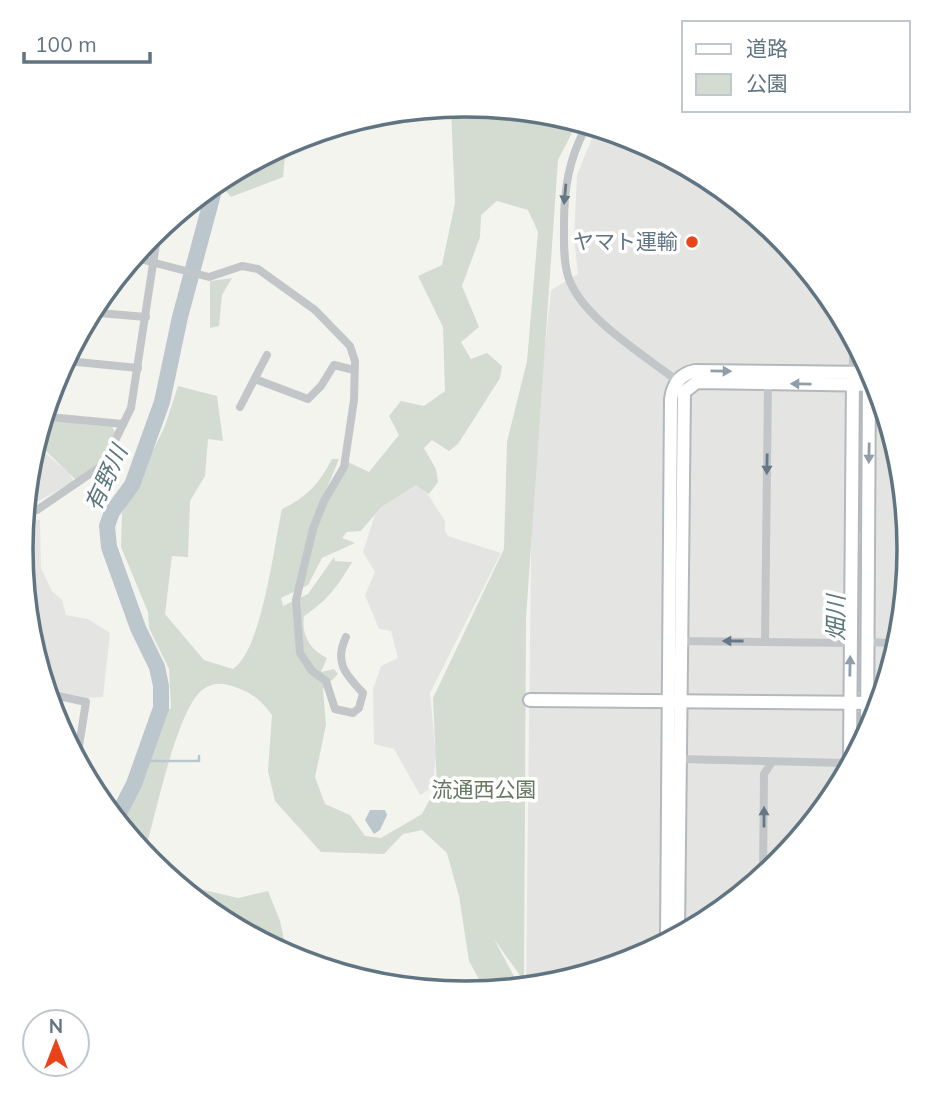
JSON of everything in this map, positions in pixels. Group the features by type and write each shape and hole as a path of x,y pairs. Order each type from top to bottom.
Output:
{"street":[{"path":"583,134 570,165 565,196 565,254 568,277 585,307 682,384"},
{"path":"35,510 103,465 131,408 146,317 160,264 159,245"},
{"path":"145,260 209,277 243,266 258,269 315,310 350,346 355,361 354,400 344,467 324,501 313,529 296,600 300,653 312,671 326,681 335,709 353,713 359,708 363,693 340,661 338,652 346,637"},
{"path":"103,313 146,317"},
{"path":"240,408 267,355"},
{"path":"849,748 853,358"},
{"path":"76,362 138,368"},
{"path":"255,379 308,398 321,386 334,365 354,370"},
{"path":"678,926 671,399 695,371 768,378 862,378"},
{"path":"765,641 768,378"},
{"path":"871,399 867,642 872,695"},
{"path":"54,417 123,424"},
{"path":"851,537 868,537"},
{"path":"674,641 850,643"},
{"path":"867,642 887,643"},
{"path":"59,696 86,702 79,744"},
{"path":"530,700 869,703"},
{"path":"674,759 843,761"},
{"path":"667,932 674,759"},
{"path":"763,862 764,774 772,762"}],"shaded area":[{"path":"593,137 657,162 706,190 751,225 808,286 840,333 875,411 894,493 897,578 883,661 865,715 825,790 790,835 751,874 682,924 604,959 526,977 532,470 551,290 578,274 574,238 577,175"},
{"path":"45,453 68,472 74,481 36,503"},
{"path":"418,479 445,521 448,536 501,553 430,693 436,754 433,787 420,795 394,749 374,744 373,689 381,666 398,658 391,631 379,629 365,595 375,572 363,552 379,502"},
{"path":"34,519 40,520 41,568 52,591 62,600 66,615 88,619 110,633 103,697 87,698 57,691 48,661 34,578"},
{"path":"370,810 385,810 387,815 380,830 374,834 365,820"}],"green space":[{"name":"流通西公園","path":"451,118 522,121 573,131 558,160 526,618 524,978 494,939 515,979 494,981 480,981 469,961 459,896 447,853 422,830 403,834 384,854 321,852 275,801 268,771 272,715 260,701 247,692 216,684 205,688 195,698 176,739 147,842 123,813 141,784 164,712 171,708 169,669 149,628 148,612 121,547 122,513 165,426 178,386 217,396 223,441 208,439 205,476 190,501 188,557 172,556 165,614 204,660 233,669 243,658 259,620 282,509 312,489 332,459 339,459 325,493 348,462 369,472 399,435 389,416 401,401 424,406 445,391 443,327 418,276 442,265 455,203","holes":["497,201 528,210 538,232 527,361 507,442 504,549 433,698 437,786 422,814 381,838 365,836 350,815 325,804 315,777 326,725 323,689 338,674 334,669 321,672 327,658 316,651 308,641 303,623 304,616 331,592 352,562 335,561 334,557 308,594 283,606 281,598 308,585 322,558 355,543 342,538 347,532 361,531 381,507 416,485 429,494 438,482 436,469 424,448 432,440 449,451 458,444 500,378 502,366 487,353 471,359 461,342 479,327 462,286 480,237 481,215"]},
{"path":"285,157 283,177 231,197 225,190"},
{"path":"232,278 222,295 219,326 210,328 210,281"},
{"path":"53,421 112,427 115,432 101,462 76,480 46,451"},
{"path":"199,889 238,898 268,891 280,921 284,942 249,924"}],"waterway":[{"name":"有野川","path":"121,810 134,784 161,708 161,686 157,667 138,628 109,547 107,526 112,512 132,485 162,402 180,317 211,200"},
{"name":"畑川","path":"860,525 861,402"},
{"name":"畑川","path":"858,684 859,552"},
{"name":"畑川","path":"859,720 859,729"},
{"path":"142,761 199,761 199,756"}],"place":[{"name":"ヤマト運輸","path":"692,242"}]}
